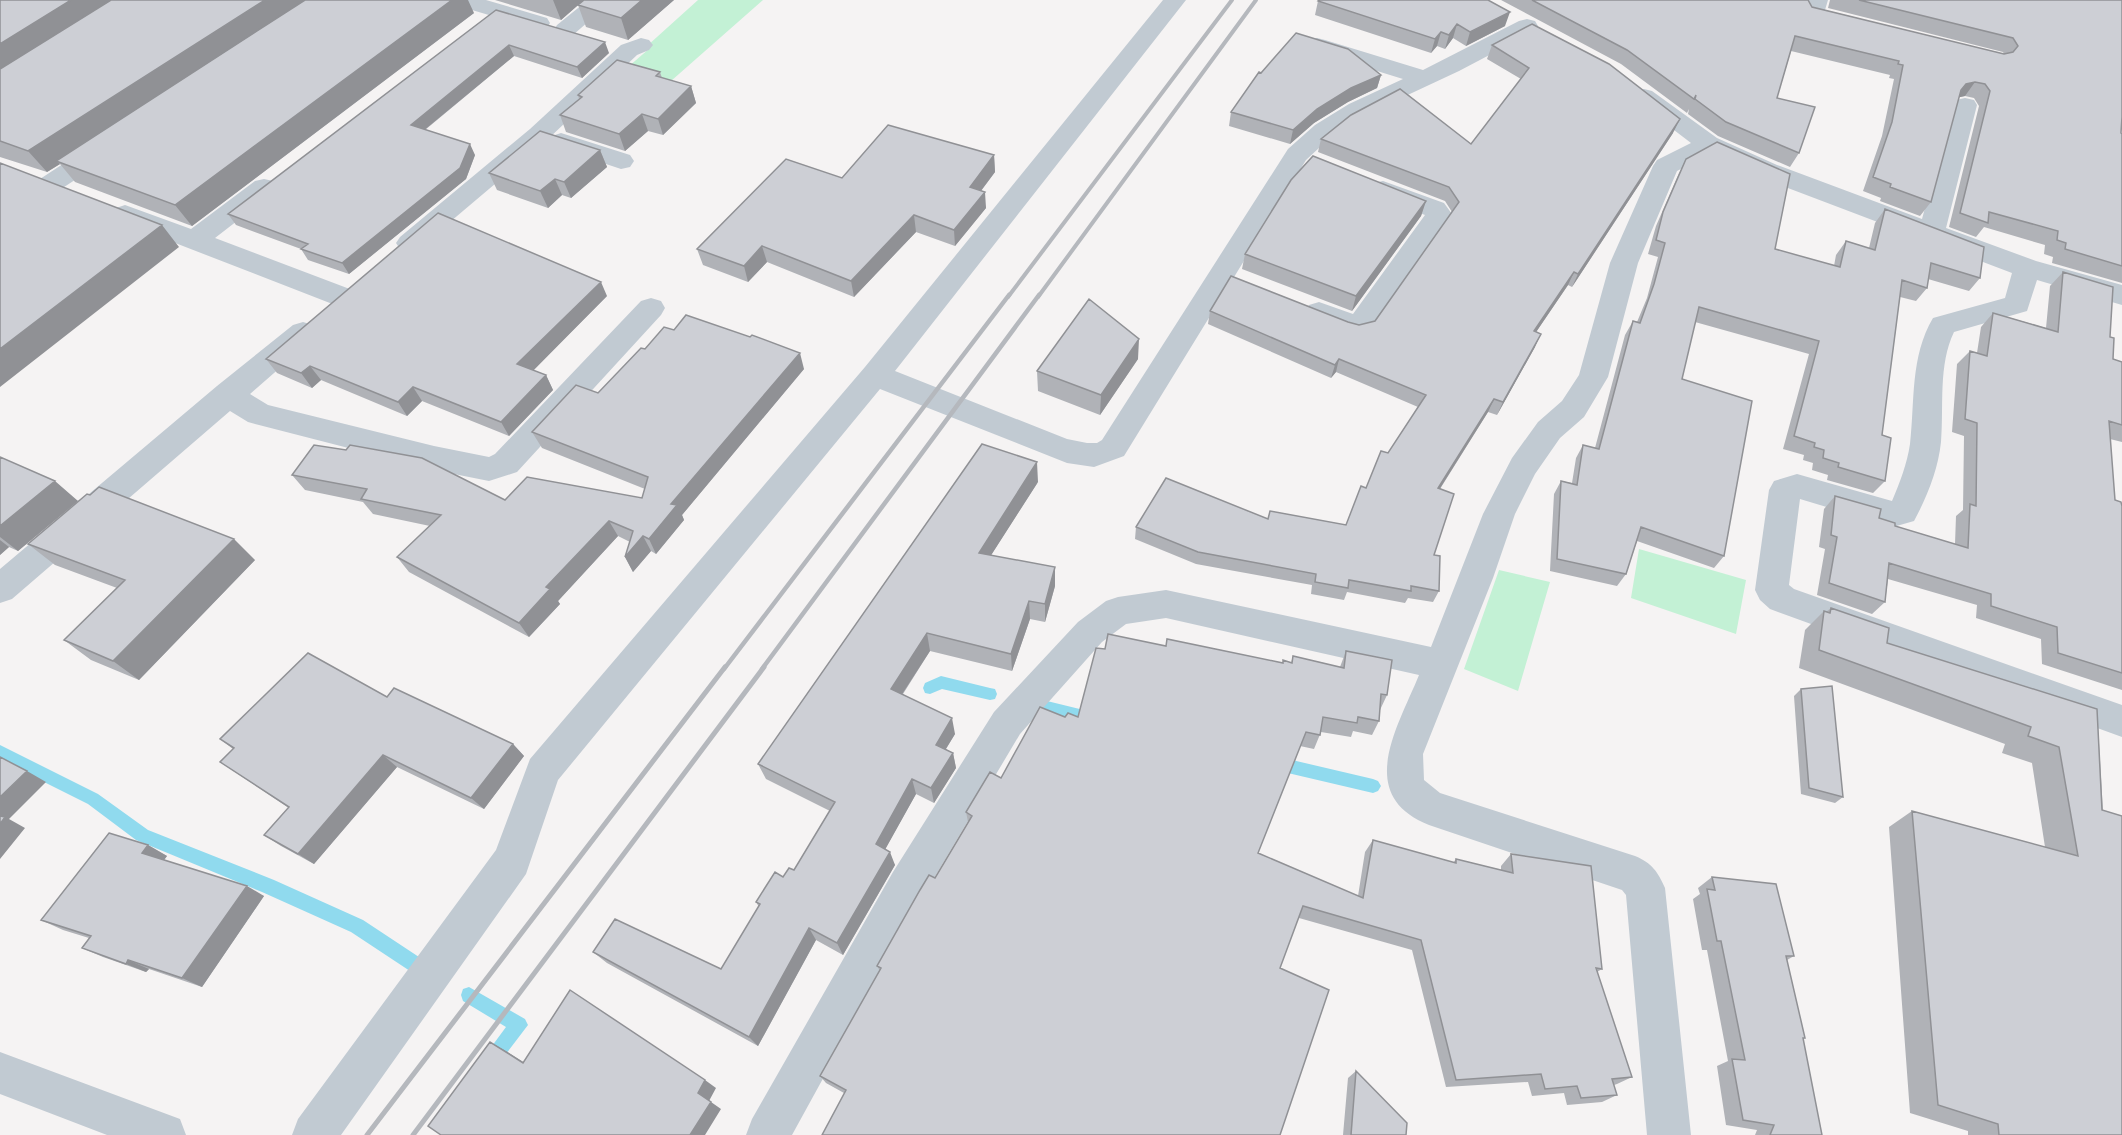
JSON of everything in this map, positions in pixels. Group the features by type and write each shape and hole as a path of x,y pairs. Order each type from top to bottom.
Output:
{"street":[{"path":"464,0 487,17 606,41"},
{"path":"389,261 539,134 606,41 602,0"},
{"path":"314,1135 512,861 543,771 875,375 1175,0"},
{"path":"1816,0 1813,14 1869,28"},
{"path":"875,375 1060,449 1087,456 1104,456 1113,448 1233,278 1324,130 1348,114 1424,78 1537,31 1500,11"},
{"path":"1299,39 1424,78"},
{"path":"1629,84 1708,144 1768,171 2027,268 2122,295"},
{"path":"1932,232 1965,105"},
{"path":"50,186 127,134"},
{"path":"539,134 621,161"},
{"path":"1669,1135 1645,888 1635,875 1429,807 1406,788 1405,754 1476,578 1499,514 1523,467 1549,430 1573,409 1593,377 1624,263 1666,166 1708,144"},
{"path":"194,241 279,176"},
{"path":"1300,304 1355,326 1360,325 1438,214 1435,208 1361,180"},
{"path":"0,589 227,394 354,290 194,241 105,207"},
{"path":"2027,268 2017,304 1943,326 1938,333 1930,375 1923,460 1903,512 1893,514 1797,486 1785,490 1772,590 1782,599 2122,720"},
{"path":"227,394 259,414 434,458 489,469 506,463 651,308"},
{"path":"768,1135 907,886 1007,723 1090,632 1118,611 1166,604 1440,664"},
{"path":"0,1073 164,1135"}],"green space":[{"path":"698,0 763,0 671,81 628,67 650,48 647,46"},
{"path":"1639,549 1746,580 1736,634 1631,598"},
{"path":"1499,570 1550,582 1518,691 1464,669"}],"building":[{"path":"0,0 71,0 0,44"},
{"path":"111,0 265,0 28,151 0,141 0,69"},
{"path":"305,0 452,0 175,205 56,161"},
{"path":"584,0 642,0 621,18 578,5"},
{"path":"1319,0 1488,0 1510,12 1470,32 1457,24 1449,35 1441,32 1435,39"},
{"path":"1532,0 1808,0 1812,7 2004,54 2013,52 2018,46 2013,38 1859,0 2122,0 2122,266 2065,249 2066,243 2057,240 2058,231 1989,212 1988,223 1960,213 1990,91 1985,84 1975,82 1966,84 1961,90 1931,202 1890,187 1891,184 1873,177 1892,122 1903,65 1898,64 1899,61 1795,36 1777,98 1815,107 1799,153 1726,122 1695,99 1696,95 1694,99 1627,50"},
{"path":"496,10 605,42 577,67 509,45 411,125 470,144 460,168 342,263 301,249 308,244 228,214"},
{"path":"1532,24 1609,64 1680,119 1578,274 1574,272 1534,331 1541,334 1503,402 1494,399 1438,488 1454,494 1434,555 1440,556 1439,591 1411,586 1411,591 1349,580 1348,588 1315,582 1316,574 1198,552 1136,527 1166,478 1268,519 1270,511 1346,525 1361,486 1366,488 1381,451 1388,453 1426,395 1339,359 1335,365 1210,311 1231,276 1348,322 1359,325 1375,321 1459,202 1449,187 1321,139 1351,115 1400,89 1471,144 1529,68 1492,45"},
{"path":"1296,33 1348,49 1381,75 1351,88 1317,109 1293,130 1231,112 1259,72 1261,73"},
{"path":"617,60 660,72 656,76 691,86 658,119 642,114 619,134 560,115 582,97 578,95"},
{"path":"888,125 994,155 970,187 985,192 954,230 914,215 851,281 762,246 744,266 697,249 786,159 842,178"},
{"path":"540,131 600,150 564,182 555,179 540,191 489,173"},
{"path":"1717,142 1790,174 1775,249 1840,267 1846,241 1875,250 1885,209 1984,247 1980,278 1931,263 1927,288 1902,280 1882,435 1891,438 1885,481 1838,467 1839,463 1823,458 1824,450 1814,447 1815,443 1794,436 1819,341 1699,307 1682,379 1752,401 1724,556 1641,527 1626,574 1557,559 1561,481 1577,485 1583,445 1599,449 1633,321 1640,323 1654,284 1665,243 1656,240 1663,212 1686,159"},
{"path":"1313,156 1426,201 1356,296 1245,254 1291,180"},
{"path":"0,163 162,225 0,349"},
{"path":"438,213 601,282 517,364 546,375 501,422 413,387 398,402 310,366 301,373 266,359"},
{"path":"2063,272 2113,287 2110,337 2114,338 2113,359 2122,362 2122,425 2109,421 2115,500 2121,502 2122,506 2122,673 2058,653 2057,627 1991,606 1991,594 1889,563 1885,602 1829,583 1837,537 1831,535 1835,496 1881,509 1879,518 1895,523 1895,526 1968,548 1970,504 1976,506 1977,423 1965,419 1970,351 1987,356 1993,313 2058,332"},
{"path":"1089,299 1139,339 1101,395 1037,371"},
{"path":"686,315 750,337 752,335 800,353 671,504 677,505 649,539 643,536 625,557 633,531 609,521 546,587 550,589 519,623 397,557 441,515 361,499 367,489 292,475 314,445 346,450 350,445 422,458 505,500 527,477 642,498 648,477 532,432 576,385 598,393 641,348 645,349 664,327 674,330"},
{"path":"982,444 1037,462 979,553 1055,567 1045,604 1029,601 1011,654 927,633 891,689 952,718 936,745 953,753 931,788 912,779 876,844 890,852 837,943 809,928 749,1037 593,952 615,919 721,969 760,904 756,902 775,872 783,877 789,868 794,870 835,802 758,764"},
{"path":"0,457 55,481 0,526"},
{"path":"99,487 234,539 113,661 64,640 125,580 28,544 87,494 90,495"},
{"path":"1831,608 1889,628 1887,643 2097,709 2102,810 2122,816 2122,1135 1999,1135 1998,1124 1938,1105 1912,811 2078,856 2059,747 2028,736 2031,727 1819,650 1824,611 1830,613"},
{"path":"1108,634 1166,646 1167,639 1283,663 1283,660 1292,663 1293,656 1344,668 1346,651 1392,660 1387,695 1381,694 1379,721 1358,717 1357,723 1323,717 1320,735 1306,732 1258,853 1363,898 1373,840 1456,863 1456,859 1513,873 1511,854 1591,866 1602,969 1596,968 1632,1077 1612,1079 1617,1095 1581,1098 1577,1086 1545,1089 1541,1074 1456,1080 1421,940 1303,906 1280,968 1329,990 1280,1135 822,1135 846,1090 820,1076 881,968 877,966 920,890 929,875 935,878 972,816 966,812 990,772 1001,778 1040,707 1065,717 1068,713 1078,717 1096,648 1105,649"},
{"path":"308,653 387,697 394,688 513,744 471,798 383,755 298,854 264,835 289,807 220,762 234,748 220,739"},
{"path":"1832,686 1843,797 1809,788 1801,689"},
{"path":"0,757 27,771 0,797"},
{"path":"109,833 148,845 142,853 247,886 182,978 128,960 126,964 82,948 91,936 41,920"},
{"path":"1712,877 1776,884 1794,956 1786,956 1805,1038 1803,1038 1822,1135 1770,1135 1774,1125 1743,1120 1732,1059 1745,1060 1721,941 1717,941 1707,889 1715,890"},
{"path":"570,990 705,1080 698,1093 711,1102 690,1135 441,1135 428,1126 490,1042 523,1063"},
{"path":"1356,1071 1407,1123 1406,1135 1351,1135"}],"waterway":[{"path":"930,688 941,682 990,694"},
{"path":"1047,708 1096,720"},
{"path":"0,752 93,799 142,835 268,886 357,926 419,967"},
{"path":"1275,763 1373,786"},
{"path":"469,995 519,1025 490,1061"}],"railway":[{"path":"1008,297 1232,0"},
{"path":"1038,297 1256,0"},
{"path":"724,669 1009,295"},
{"path":"762,669 1039,295"},
{"path":"367,1135 725,667"},
{"path":"413,1135 764,667"}]}
